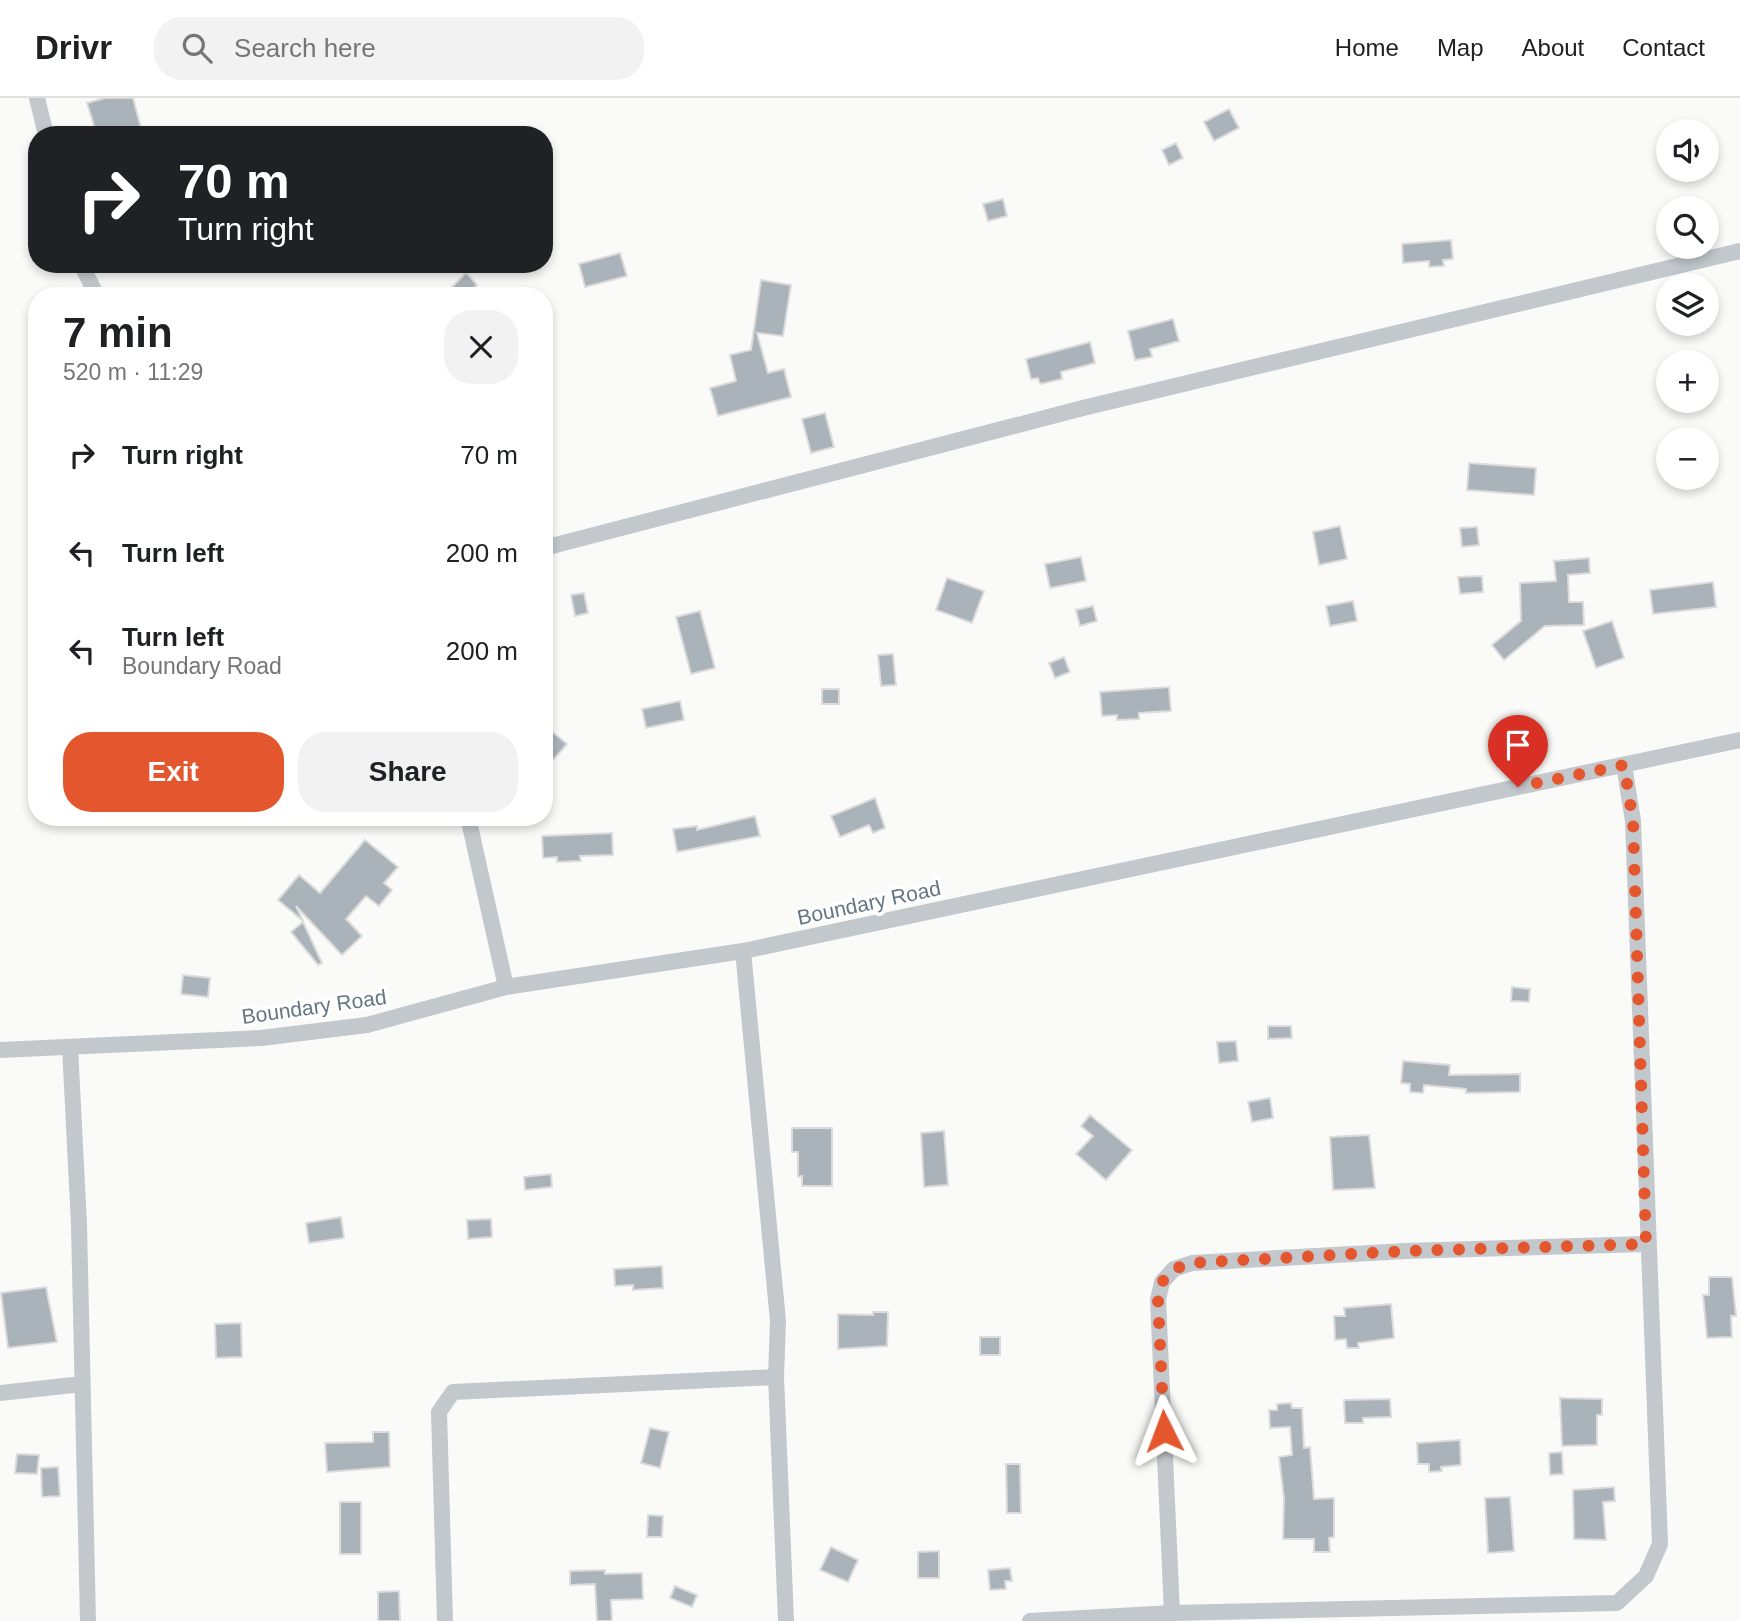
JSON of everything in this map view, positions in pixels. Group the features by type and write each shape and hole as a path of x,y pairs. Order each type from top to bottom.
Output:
{"street":[{"path":"37,98 44,126"},
{"path":"553,546 1083,408 1740,251"},
{"name":"Boundary Road","path":"0,1051 261,1038 367,1025 506,987 744,951 1740,740"},
{"path":"1030,1621 1172,1613 1617,1603 1646,1576 1660,1544 1646,1244 1633,821 1624,765"},
{"path":"470,826 506,987"},
{"path":"744,951 778,1321 776,1377 786,1621"},
{"path":"69,1047 79,1225 88,1621"},
{"path":"1172,1613 1158,1300 1162,1282 1174,1269 1192,1263 1258,1258 1646,1244"},
{"path":"445,1621 439,1412 453,1392 776,1377"},
{"path":"0,1393 82,1384"}],"building":[{"path":"105,98 133,98 141,126 94,126 87,103"},
{"path":"1229,109 1239,128 1214,141 1204,122"},
{"path":"1176,143 1183,158 1169,165 1162,150"},
{"path":"1003,199 1007,216 988,221 983,204"},
{"path":"1451,240 1453,259 1443,260 1444,266 1429,267 1429,261 1403,263 1402,244"},
{"path":"620,253 627,276 585,287 579,264"},
{"path":"466,273 477,285 475,287 452,287"},
{"path":"761,280 791,285 783,336 757,333 768,373 784,369 791,397 718,416 710,388 736,381 730,355 751,350"},
{"path":"1173,319 1179,341 1150,349 1152,357 1135,360 1128,331"},
{"path":"1090,342 1095,363 1061,372 1062,379 1040,384 1038,378 1031,379 1026,359"},
{"path":"825,413 834,447 811,453 802,419"},
{"path":"1469,463 1536,468 1534,495 1467,490"},
{"path":"1340,526 1347,559 1319,565 1313,532"},
{"path":"1477,527 1479,545 1462,547 1460,528"},
{"path":"1081,557 1086,581 1050,588 1045,564"},
{"path":"1589,558 1590,573 1568,575 1569,602 1583,602 1584,625 1545,626 1504,660 1492,645 1521,621 1520,583 1556,581 1554,561"},
{"path":"1482,576 1483,592 1460,594 1458,577"},
{"path":"947,578 984,591 972,623 936,610"},
{"path":"1713,582 1716,607 1653,614 1650,590"},
{"path":"584,593 588,613 575,616 571,595"},
{"path":"1353,601 1357,621 1330,626 1326,606"},
{"path":"1093,606 1097,621 1080,626 1076,610"},
{"path":"700,611 715,668 691,674 676,617"},
{"path":"1612,621 1624,658 1596,668 1583,631"},
{"path":"893,654 896,685 881,686 878,655"},
{"path":"1064,657 1070,672 1055,678 1049,663"},
{"path":"1169,687 1171,711 1139,713 1139,719 1117,720 1117,715 1102,716 1100,692"},
{"path":"822,689 839,689 839,704 822,704"},
{"path":"680,701 684,720 646,728 642,709"},
{"path":"553,732 567,744 553,758"},
{"path":"875,798 885,828 873,833 869,825 840,837 831,816"},
{"path":"755,816 760,836 677,852 673,829 697,826 697,830"},
{"path":"612,833 613,855 580,856 581,861 557,862 557,857 543,858 542,836"},
{"path":"365,840 398,867 384,883 392,890 379,906 366,896 346,919 362,936 342,955 296,906 303,921 278,900 299,875 320,893"},
{"path":"303,922 322,963 318,965 291,932"},
{"path":"183,975 210,978 208,997 181,994"},
{"path":"1512,987 1530,989 1529,1002 1511,1001"},
{"path":"1268,1026 1291,1026 1292,1038 1268,1039"},
{"path":"1236,1041 1238,1061 1219,1063 1217,1042"},
{"path":"1403,1061 1450,1065 1449,1075 1520,1074 1520,1092 1466,1093 1466,1089 1424,1085 1423,1093 1410,1092 1410,1084 1401,1083"},
{"path":"1270,1098 1273,1118 1252,1122 1248,1102"},
{"path":"1090,1115 1132,1150 1106,1180 1076,1154 1093,1136 1081,1126"},
{"path":"792,1128 832,1128 832,1186 802,1186 802,1176 798,1177 798,1152 792,1152"},
{"path":"944,1131 948,1185 924,1187 921,1133"},
{"path":"1369,1135 1375,1188 1333,1190 1330,1137"},
{"path":"551,1174 552,1187 525,1190 524,1177"},
{"path":"341,1217 344,1238 309,1243 306,1223"},
{"path":"491,1219 492,1237 468,1239 467,1220"},
{"path":"662,1266 663,1288 633,1290 633,1285 615,1286 614,1269"},
{"path":"1709,1277 1732,1277 1736,1316 1731,1316 1732,1337 1707,1338 1703,1295 1709,1295"},
{"path":"46,1287 57,1342 8,1348 1,1293"},
{"path":"1391,1304 1394,1338 1358,1343 1359,1348 1347,1348 1346,1339 1335,1340 1334,1316 1345,1316 1344,1308"},
{"path":"873,1312 888,1312 887,1346 838,1349 838,1314 873,1315"},
{"path":"241,1323 242,1357 216,1358 215,1324"},
{"path":"980,1337 1000,1337 1000,1355 980,1355"},
{"path":"1560,1398 1602,1399 1602,1415 1597,1415 1597,1445 1562,1446"},
{"path":"1390,1399 1391,1417 1363,1418 1363,1423 1345,1423 1344,1400"},
{"path":"1291,1403 1292,1408 1302,1408 1304,1448 1310,1447 1314,1499 1334,1498 1334,1537 1329,1538 1330,1552 1314,1552 1314,1539 1283,1539 1284,1499 1279,1457 1292,1455 1290,1427 1270,1428 1269,1410 1277,1410 1277,1404"},
{"path":"650,1428 669,1432 660,1468 641,1463"},
{"path":"373,1432 389,1432 390,1467 327,1472 325,1443 373,1442"},
{"path":"1460,1440 1461,1465 1441,1467 1442,1471 1429,1472 1429,1464 1418,1464 1417,1443"},
{"path":"1562,1452 1563,1474 1550,1475 1549,1453"},
{"path":"17,1454 39,1455 37,1474 15,1473"},
{"path":"1006,1464 1020,1464 1021,1513 1007,1513"},
{"path":"58,1467 60,1496 42,1497 41,1468"},
{"path":"1614,1487 1615,1501 1603,1502 1606,1540 1574,1539 1573,1490"},
{"path":"1510,1497 1514,1551 1488,1553 1485,1498"},
{"path":"340,1502 361,1502 361,1554 340,1554"},
{"path":"648,1515 663,1516 662,1537 647,1537"},
{"path":"831,1547 858,1560 848,1582 820,1570"},
{"path":"939,1551 939,1578 918,1578 918,1552"},
{"path":"1010,1568 1012,1581 1005,1581 1006,1589 990,1590 988,1570"},
{"path":"605,1570 605,1574 642,1573 643,1599 611,1600 612,1621 597,1621 595,1584 570,1585 570,1571"},
{"path":"675,1586 697,1595 692,1607 670,1598"},
{"path":"399,1591 400,1621 378,1621 378,1592"}],"route":[{"path":"1164,1431 1158,1300 1162,1282 1174,1269 1192,1263 1258,1258 1646,1244 1633,821 1624,765 1518,787"}]}
